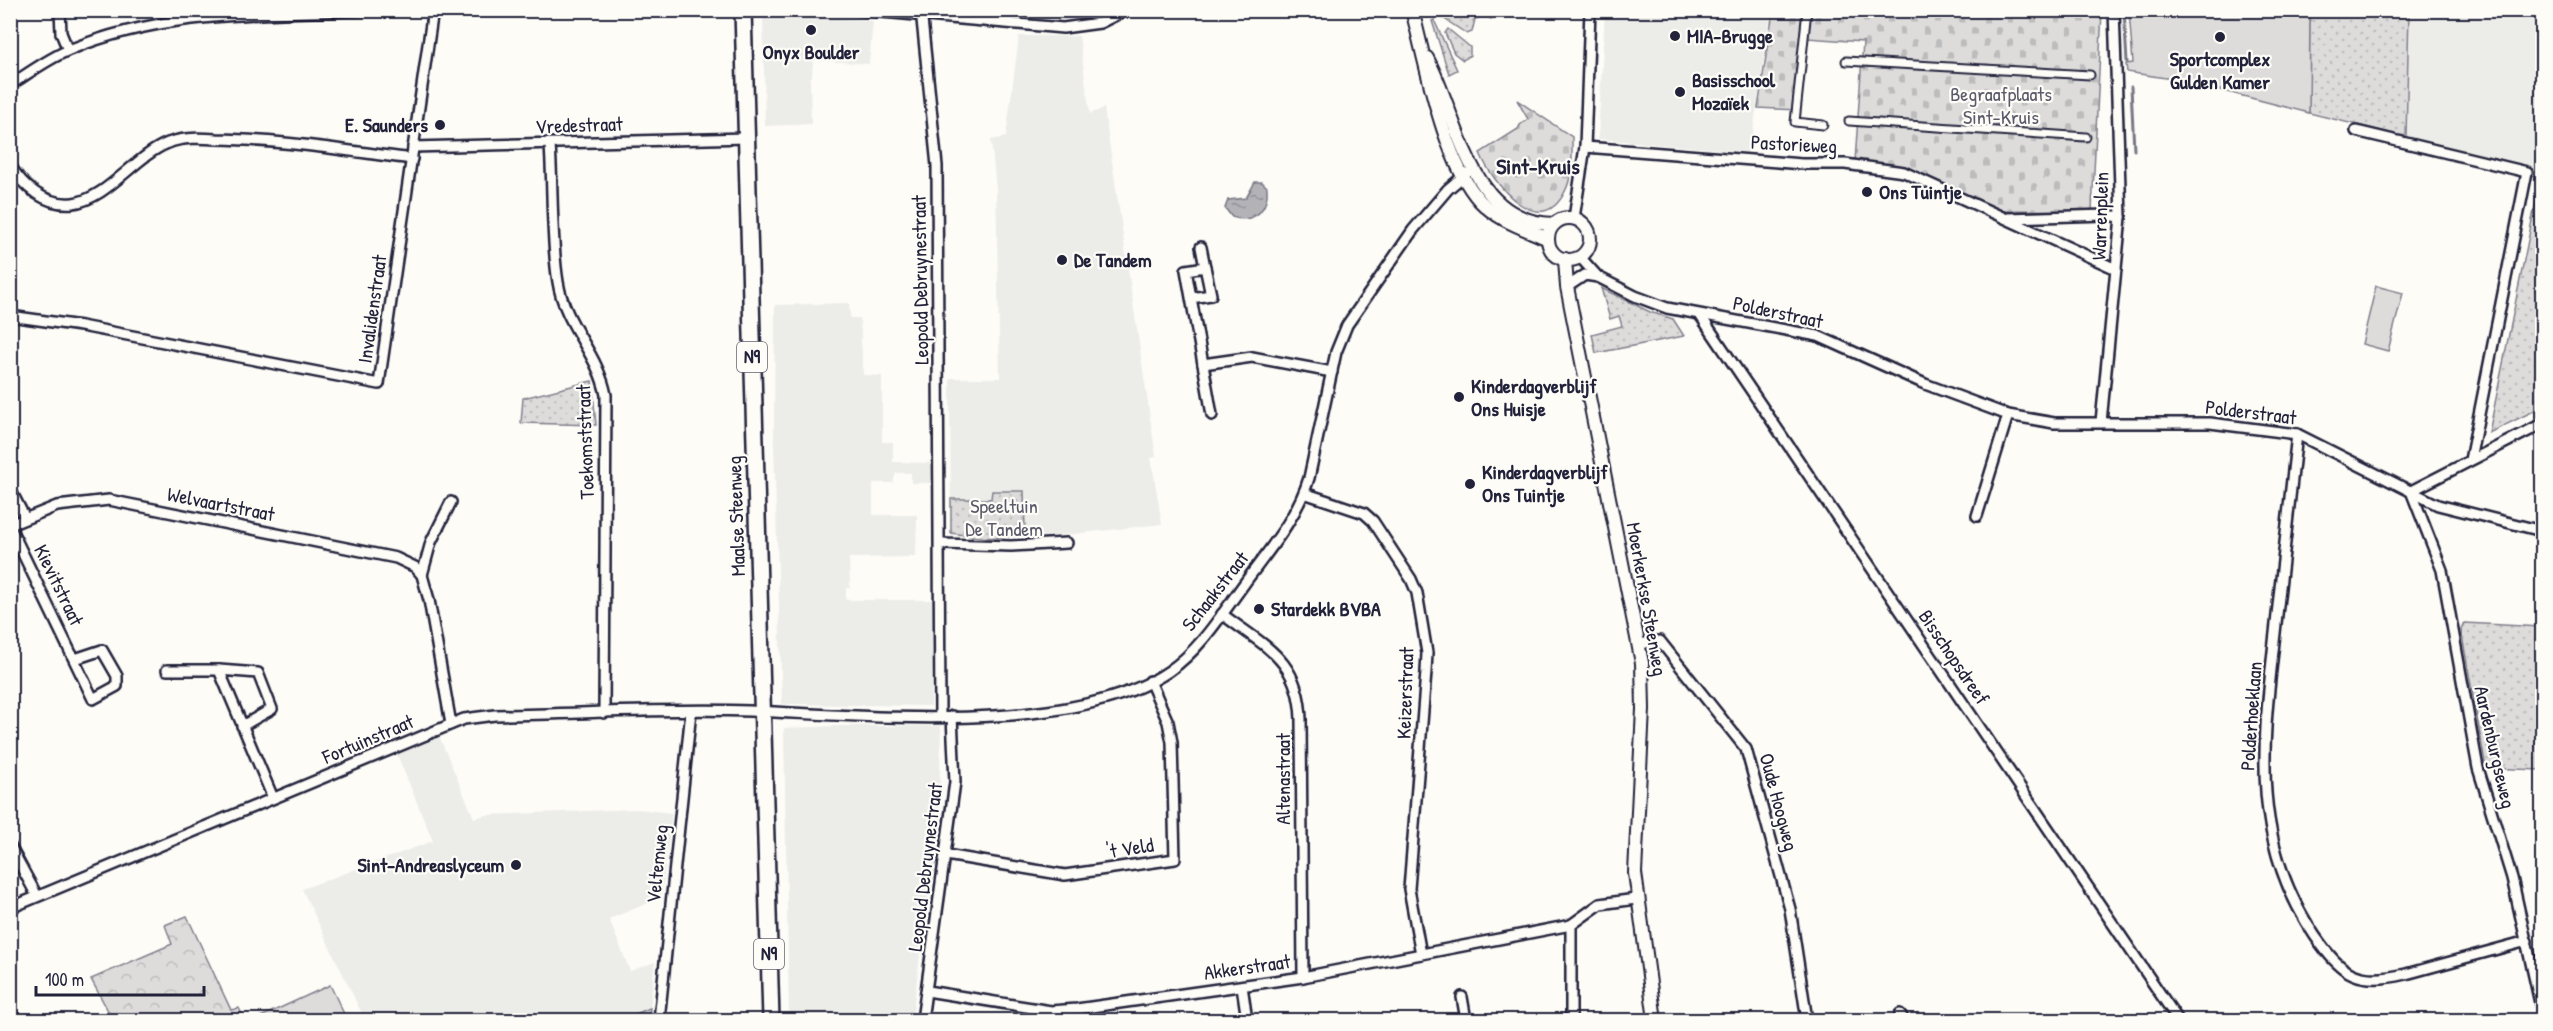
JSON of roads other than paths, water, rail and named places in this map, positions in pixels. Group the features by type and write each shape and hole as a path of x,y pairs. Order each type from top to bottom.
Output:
{"main road":[{"name":"Maalse Steenweg","path":"743,10 771,1020"}],"street":[{"path":"60,10 61,33 68,50"},
{"path":"10,85 68,50 150,25 209,15 370,10"},
{"name":"Invalidenstraat","path":"10,316 81,326 379,384 433,10"},
{"path":"859,10 1063,28 1100,23 1126,10"},
{"path":"1412,10 1423,50 1428,84 1480,200 1502,218 1548,239 1554,253 1565,259 1580,257 1589,247 1590,239 1584,224 1574,218 1563,218 1554,224 1548,239"},
{"path":"1574,218 1585,147 1590,10"},
{"path":"1807,10 1794,122 1823,125"},
{"name":"Warrenplein","path":"2101,422 2121,217 2114,10"},
{"name":"Leopold Debruynestraat","path":"921,14 937,166 941,544 940,717"},
{"path":"1846,61 2090,75"},
{"path":"1849,121 2086,137"},
{"path":"2356,130 2527,172 2470,460"},
{"path":"10,165 19,180 38,195 55,201 72,203 98,193 152,150 170,142 190,138 255,139 412,159"},
{"name":"Vredestraat","path":"413,147 746,138"},
{"name":"Toekomststraat","path":"550,145 558,282 573,329 598,365 606,395 604,713"},
{"name":"Pastorieweg","path":"1585,147 1802,164 1845,164 1904,172 2116,269"},
{"path":"1468,173 1492,196 1531,222 1554,224"},
{"name":"Schaakstraat","path":"762,712 952,717 1053,710 1104,699 1150,681 1182,660 1222,614 1282,531 1304,493 1340,339 1356,310 1433,204 1468,173"},
{"path":"2006,218 2106,215 2121,217"},
{"path":"1191,298 1210,295 1201,247"},
{"name":"Polderstraat","path":"1580,257 1598,277 1635,296 1667,308 1818,336 1925,384 2008,415 2054,423 2211,423 2297,434 2438,505 2542,531"},
{"name":"Moerkerkse Steenweg","path":"1565,259 1567,287 1640,644 1643,709 1635,856 1636,899 1654,1020"},
{"path":"1206,267 1186,270 1212,415"},
{"path":"1567,287 1585,275 1598,277"},
{"name":"Bisschopsdreef","path":"1700,315 2178,1020"},
{"path":"1203,364 1252,357 1332,372"},
{"path":"1977,516 2008,415"},
{"path":"2411,490 2542,424"},
{"name":"Polderhoeklaan","path":"2297,434 2263,762 2272,834 2281,869 2298,912 2343,971 2362,978 2388,978 2406,974 2527,940"},
{"path":"10,489 25,518"},
{"name":"Aardenburgseweg","path":"2411,490 2442,570 2478,768 2527,940 2542,1012"},
{"name":"Keizerstraat","path":"1304,493 1364,513 1411,579 1421,609 1427,663 1409,889 1421,954"},
{"name":"Welvaartstraat","path":"10,526 57,506 109,500 396,558 415,567 422,575"},
{"path":"451,502 431,542 422,575 429,600 451,724"},
{"name":"Kievitstraat","path":"10,526 93,699 117,686 117,676 102,650 75,659"},
{"path":"941,544 1011,546 1067,543"},
{"name":"Altenastraat","path":"1222,614 1286,665 1297,683 1301,719 1303,977"},
{"name":"Oude Hoogweg","path":"1640,644 1660,641 1746,749 1790,909 1807,1020"},
{"path":"167,670 252,671 261,676 272,710 242,726"},
{"path":"219,670 273,798"},
{"name":"'t Veld","path":"946,855 1065,875 1175,859 1172,742 1168,722 1150,681"},
{"name":"Veltemweg","path":"659,1020 691,711"},
{"name":"Fortuinstraat","path":"10,908 451,724 495,715 762,712"},
{"name":"Leopold Debruynestraat","path":"922,1020 955,782 952,717"},
{"path":"10,846 37,896"},
{"path":"1571,1020 1570,925 1600,904 1636,899"},
{"name":"Akkerstraat","path":"927,991 1051,1011 1303,977 1570,925"},
{"path":"1242,986 1247,1020"},
{"path":"1462,997 1466,1020"}],"water":[{"path":"1255,182 1262,182 1267,187 1266,202 1263,208 1254,216 1240,219 1232,217 1225,208 1228,200 1246,198"}],"waterway":[{"path":"2124,10 2127,62"},
{"path":"2131,87 2134,150"}],"place":[{"name":"Onyx Boulder","path":"811,30"},
{"name":"MIA-Brugge","path":"1675,36"},
{"name":"Sportcomplex Gulden Kamer","path":"2220,37"},
{"name":"Basisschool Mozaïek","path":"1680,92"},
{"name":"E. Saunders","path":"440,125"},
{"name":"Ons Tuintje","path":"1867,192"},
{"name":"De Tandem","path":"1062,260"},
{"name":"Kinderdagverblijf Ons Huisje","path":"1459,397"},
{"name":"Kinderdagverblijf Ons Tuintje","path":"1470,484"},
{"name":"Stardekk BVBA","path":"1259,609"},
{"name":"Sint-Andreaslyceum","path":"516,865"}],"district":[{"name":"Sint-Kruis","path":"1538,166"}],"park label":[{"name":"Begraafplaats Sint-Kruis","path":"2001,106"},
{"name":"Speeltuin De Tandem","path":"1004,518"}]}
